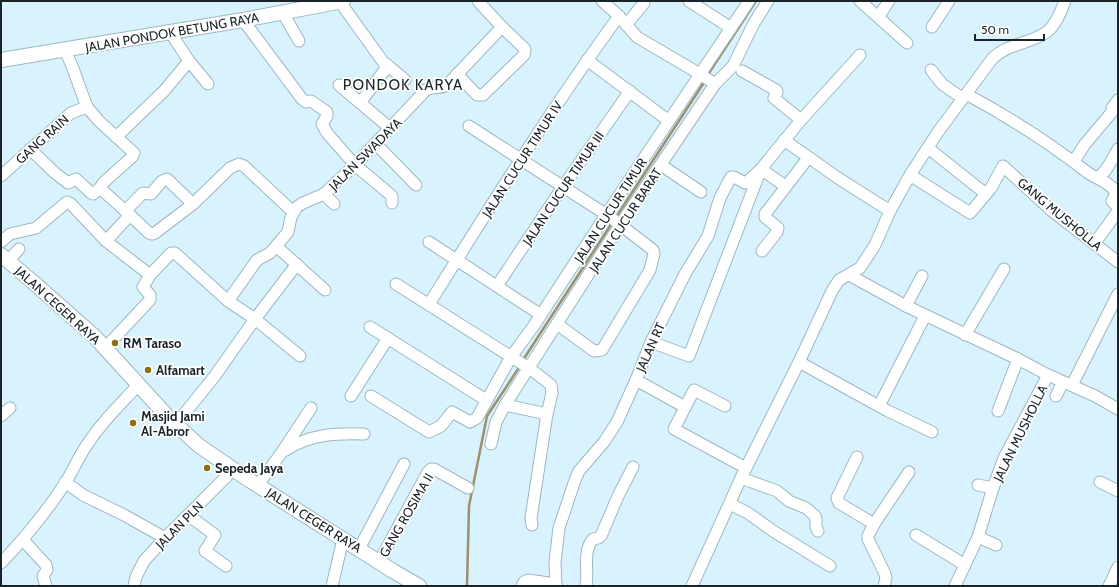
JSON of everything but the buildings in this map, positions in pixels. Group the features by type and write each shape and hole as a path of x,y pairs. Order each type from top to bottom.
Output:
{"main road":[{"name":"JALAN PONDOK BETUNG RAYA","path":"1,60 242,20 287,8 342,1"},
{"name":"JALAN CEGER RAYA","path":"5,258 60,304 105,348 176,424 198,445 258,485 419,586"}],"street":[{"path":"342,1 386,64 405,80"},
{"path":"457,74 477,95 483,96 524,55 525,49 522,44 502,27 478,1"},
{"path":"602,1 637,37 714,83"},
{"path":"689,1 731,28"},
{"name":"JALAN CUCUR TIMUR","path":"371,396 428,432 442,426 452,412 470,422 477,418 486,400 541,315 613,220 669,121 702,75 749,1"},
{"name":"JALAN CUCUR BARAT","path":"491,444 496,422 505,405 527,367 557,324 613,220 661,165 714,83 733,66 754,23 768,1"},
{"path":"860,1 907,43"},
{"path":"878,16 889,1"},
{"path":"932,27 949,1"},
{"path":"692,586 741,478 799,362 832,291 839,280 860,268 870,254 890,211 910,175 964,96 996,55 1048,31 1057,19 1065,1"},
{"name":"JALAN CUCUR TIMUR IV","path":"429,304 520,160 587,60 622,21 644,3"},
{"path":"287,8 299,41"},
{"path":"242,20 302,99 306,102 311,101 327,112 327,116 323,121 322,126 355,166 392,196 392,203"},
{"name":"JALAN SWADAYA","path":"293,212 300,204 324,194 355,166 426,90 432,87 446,86 502,27"},
{"path":"170,32 189,61 208,84"},
{"path":"30,149 55,173 68,183 76,179 93,194 101,187 103,183 134,156 133,151 99,122 87,107 65,50"},
{"name":"JALAN RT","path":"556,585 555,562 559,528 574,480 579,471 604,442 617,422 651,342 686,274 708,236 720,198 731,177 745,183 761,169 801,120 860,55"},
{"path":"587,60 669,121"},
{"path":"116,137 164,91 189,61"},
{"path":"360,103 384,71 386,64"},
{"path":"931,70 942,84 1035,134 1097,178 1111,186 1116,193 1112,201 1118,207"},
{"path":"742,71 776,90 777,92 774,98 801,120"},
{"path":"339,85 390,128"},
{"name":"JALAN CUCUR TIMUR III","path":"497,286 562,188 630,91"},
{"path":"1074,161 1085,144 1112,112 1112,108 1118,100"},
{"name":"GANG RAIN","path":"1,176 71,113 87,107"},
{"path":"469,126 613,220 652,248 654,254 647,276 604,348 600,351 594,351 557,324"},
{"path":"784,140 808,158 890,211"},
{"path":"376,144 416,185"},
{"path":"910,175 970,213 986,194 928,148"},
{"path":"1097,178 1105,170 1118,149"},
{"path":"762,251 777,232 778,228 765,217 765,214 808,158"},
{"path":"101,187 102,190 149,233 152,234 193,204 230,168 239,164 244,166 293,212 289,231 268,254 257,260 228,301"},
{"path":"661,165 701,192"},
{"name":"GANG MUSHOLLA","path":"986,194 1003,166 1052,211 1118,262"},
{"path":"651,342 689,356 761,169 785,186"},
{"path":"106,240 143,193 151,194 162,181 167,179 193,204"},
{"path":"324,194 334,204"},
{"path":"1,242 10,234 36,228 67,202 71,204 106,240 150,275"},
{"path":"1094,244 1118,211"},
{"path":"429,242 541,315"},
{"path":"276,246 325,290"},
{"path":"5,258 20,249"},
{"path":"105,348 150,300 150,295 143,287 150,275 169,254 173,252 178,254 228,301 255,319 300,356"},
{"path":"176,424 214,376 296,264"},
{"path":"965,334 1004,269"},
{"name":"JALAN MUSHOLLA","path":"849,275 925,316 1018,359 1048,375 1004,458 978,537 955,586"},
{"path":"906,306 922,276"},
{"path":"396,284 527,367 551,385 552,393 547,414 531,518 532,525"},
{"path":"1056,396 1068,383 1118,294"},
{"path":"879,406 925,316"},
{"path":"370,327 486,400"},
{"path":"351,396 388,338"},
{"path":"998,411 1018,359"},
{"path":"799,362 879,406 932,432"},
{"path":"1048,375 1095,396 1118,409"},
{"path":"636,380 685,407"},
{"path":"1,563 23,540 45,512 89,442 105,420 140,384"},
{"path":"725,406 694,390 674,429 746,468"},
{"path":"505,405 547,414"},
{"path":"1,416 10,408"},
{"path":"258,485 311,408"},
{"path":"282,452 307,439 342,433 364,434"},
{"path":"857,456 837,498 839,503 874,524"},
{"path":"359,549 404,464"},
{"path":"586,586 586,565 589,545 593,538 598,538 601,536 619,494 633,467"},
{"name":"JALAN PLN","path":"134,586 136,577 144,561 233,469"},
{"name":"GANG ROSIMA II","path":"379,562 428,472 434,469 468,488"},
{"path":"884,586 886,578 885,574 868,539 868,536 874,524 909,472"},
{"path":"741,478 777,491 789,501 806,508 815,516 818,531"},
{"path":"65,482 83,495 124,515 165,538"},
{"path":"1100,482 1118,491"},
{"path":"978,485 993,488"},
{"path":"730,504 748,513 773,531 830,566"},
{"path":"188,515 215,535 205,551 226,566"},
{"path":"916,535 965,565"},
{"path":"978,537 996,545"},
{"path":"332,586 343,539"},
{"path":"23,540 46,565 47,570 43,576 46,586"},
{"path":"1109,586 1118,567"},
{"path":"522,586 524,582 528,580 556,585"}],"waterway":[{"path":"707,76 756,1"},
{"path":"616,217 705,81"},
{"path":"523,360 612,223"},
{"path":"467,586 469,506 487,416 520,366"}],"place":[{"name":"RM Taraso","path":"115,343"},
{"name":"Alfamart","path":"148,370"},
{"name":"Masjid Jami Al-Abror","path":"133,423"},
{"name":"Sepeda Jaya","path":"207,468"}],"district":[{"name":"PONDOK KARYA","path":"403,85"}]}
